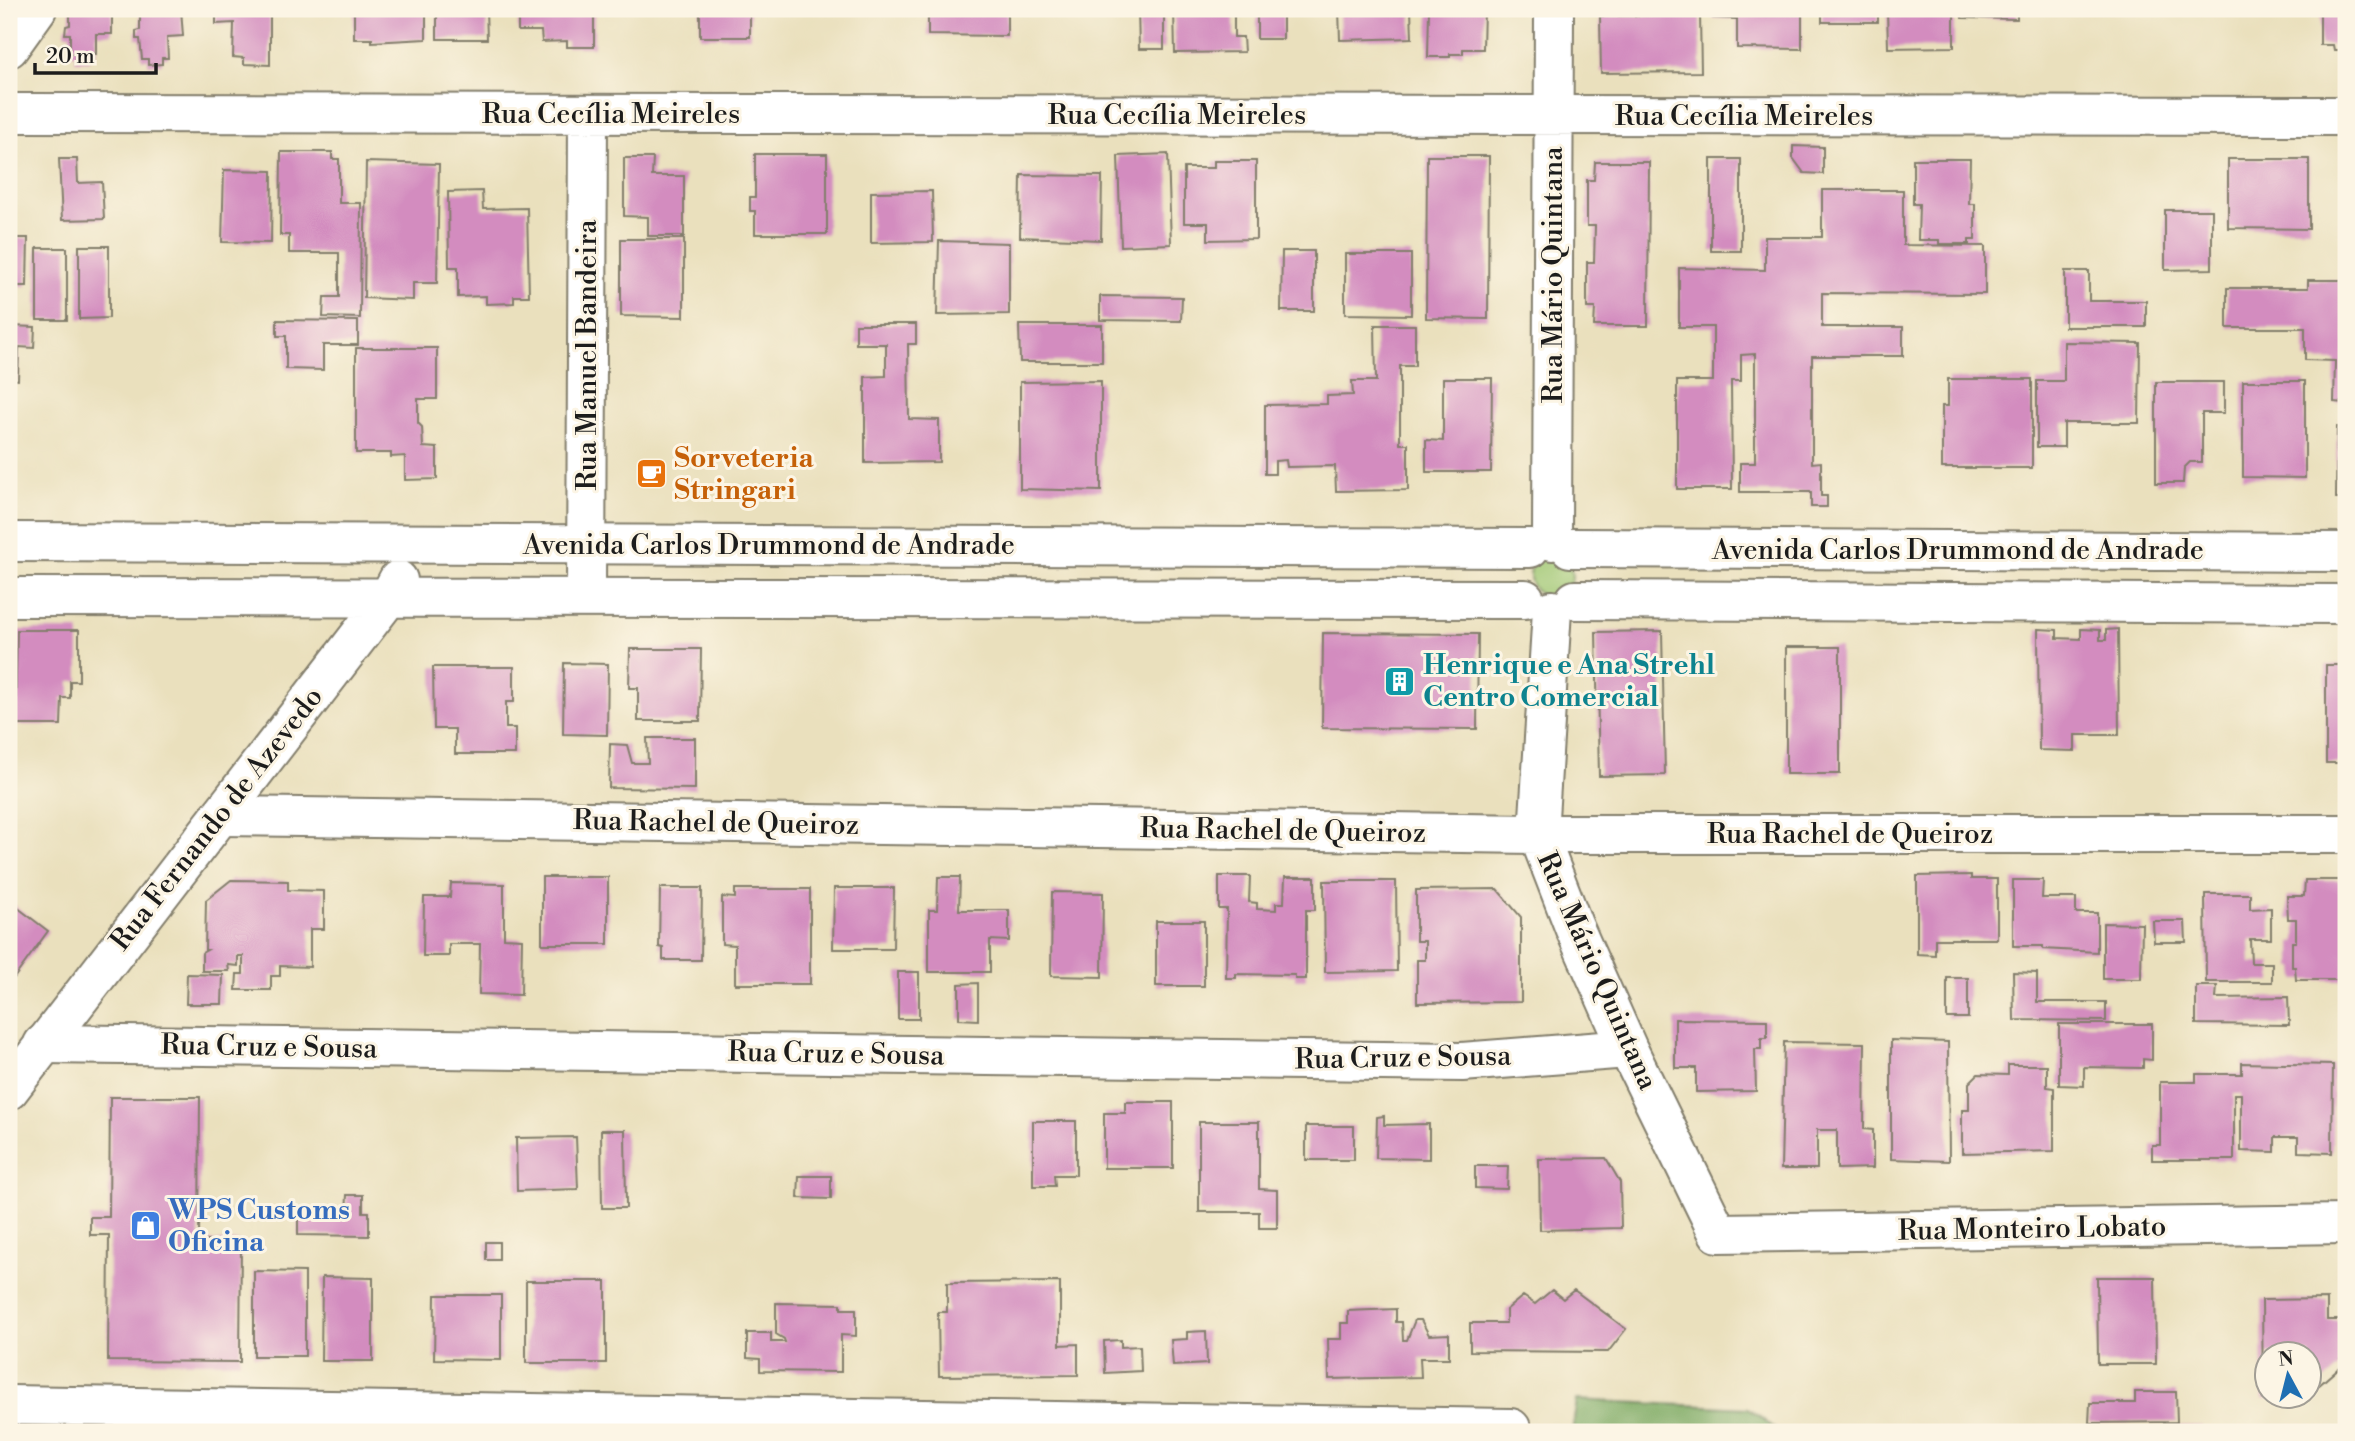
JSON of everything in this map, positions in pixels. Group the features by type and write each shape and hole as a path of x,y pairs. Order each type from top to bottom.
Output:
{"street":[{"path":"9,48 37,9"},
{"name":"Rua Mário Quintana","path":"1551,546 1553,9"},
{"name":"Rua Cecília Meireles","path":"9,113 2346,116"},
{"name":"Rua Manuel Bandeira","path":"586,596 588,114"},
{"name":"Avenida Carlos Drummond de Andrade","path":"9,542 1551,546 2346,552"},
{"name":"Rua Fernando de Azevedo","path":"9,1090 389,597 416,544"},
{"path":"1551,546 1579,556 1585,579 1582,590 1551,603 1518,589 1516,578 1517,566 1551,546"},
{"name":"Avenida Carlos Drummond de Andrade","path":"9,597 586,596 1551,603 2346,604"},
{"name":"Rua Mário Quintana","path":"1551,603 1538,834 1574,927 1628,1049 1718,1233"},
{"name":"Rua Rachel de Queiroz","path":"220,816 1538,834 2346,834"},
{"name":"Rua Cruz e Sousa","path":"43,1044 1462,1062 1628,1049"},
{"name":"Rua Monteiro Lobato","path":"1718,1233 2346,1224"},
{"path":"9,1405 1511,1428"}],"green space":[{"path":"1551,555 1566,561 1572,576 1566,591 1551,597 1536,591 1530,576 1536,561"},
{"path":"1577,1400 1748,1408 1779,1432 1572,1432"}],"building":[{"path":"70,9 112,9 112,34 96,34 96,54 90,54 90,61 75,61 76,54 70,54 70,34 65,34 66,26 70,25"},
{"path":"181,9 183,36 167,37 168,58 162,58 162,64 148,65 148,59 142,59 140,39 136,39 136,31 140,30 140,11"},
{"path":"216,9 270,9 270,65 244,64 244,58 233,57 234,23 216,24"},
{"path":"354,9 426,9 426,39 372,42 372,39 354,39"},
{"path":"437,9 486,9 487,39 437,39"},
{"path":"518,9 597,9 594,15 594,47 567,47 567,41 542,42 541,31 518,31"},
{"path":"700,9 750,9 750,37 700,37"},
{"path":"928,9 1007,9 1007,36 928,35"},
{"path":"1138,9 1164,9 1164,49 1139,49"},
{"path":"1174,9 1243,9 1243,15 1234,15 1234,37 1243,37 1244,52 1175,53"},
{"path":"1257,9 1283,9 1283,39 1257,39"},
{"path":"1339,9 1411,9 1412,38 1340,40"},
{"path":"1429,9 1484,9 1483,49 1463,49 1463,54 1450,54 1450,57 1428,57"},
{"path":"1713,9 1802,9 1802,49 1737,48 1737,19 1713,18"},
{"path":"1822,9 1878,9 1878,22 1822,22"},
{"path":"1887,9 1954,9 1954,47 1888,48"},
{"path":"1961,9 2017,9 2017,19 1962,18"},
{"path":"2320,9 2346,9 2346,50 2334,50 2333,45 2320,45"},
{"path":"1700,14 1701,72 1601,73 1600,16"},
{"path":"1793,146 1823,147 1823,174 1804,173 1793,158"},
{"path":"281,152 332,152 332,159 339,159 339,203 361,203 360,318 323,317 324,297 339,297 339,253 289,253 289,235 280,235"},
{"path":"755,154 827,154 827,234 755,234 755,211 750,211 750,197 755,197"},
{"path":"1168,154 1171,244 1121,246 1118,156"},
{"path":"1427,156 1489,156 1488,319 1426,318"},
{"path":"624,158 653,158 652,176 684,176 684,236 648,236 648,217 624,216"},
{"path":"59,159 77,159 78,183 102,182 104,219 62,220"},
{"path":"1711,159 1741,159 1741,251 1711,251"},
{"path":"1913,159 1970,159 1969,204 1975,204 1975,240 1969,240 1969,244 1939,244 1939,240 1918,240 1919,204 1913,204"},
{"path":"2228,159 2309,159 2309,229 2228,228"},
{"path":"1214,161 1256,161 1256,239 1208,240 1208,223 1184,223 1184,168 1214,168"},
{"path":"366,162 439,164 437,283 413,283 413,300 364,298"},
{"path":"1595,162 1649,162 1648,326 1594,326 1595,308 1587,308 1587,262 1594,262 1595,226 1587,226 1587,180 1594,180"},
{"path":"224,170 272,171 271,243 222,242"},
{"path":"1021,175 1102,176 1101,240 1020,237"},
{"path":"1822,190 1903,190 1903,245 1985,246 1985,294 1822,293 1822,327 1903,327 1903,356 1812,356 1812,463 1821,462 1821,496 1827,496 1827,507 1811,507 1811,492 1740,492 1740,463 1755,463 1755,354 1741,355 1741,381 1731,381 1732,489 1677,489 1677,381 1713,381 1713,327 1679,327 1679,268 1765,270 1765,237 1822,237"},
{"path":"482,191 483,209 527,208 529,296 514,296 514,303 486,304 486,296 458,297 458,267 449,267 448,192"},
{"path":"932,191 933,242 871,243 871,192"},
{"path":"2165,210 2212,210 2212,269 2165,270"},
{"path":"9,238 28,238 27,286 9,286"},
{"path":"621,239 684,239 684,317 621,316"},
{"path":"939,241 1009,243 1009,314 937,315"},
{"path":"79,246 109,246 109,318 79,319"},
{"path":"37,248 67,248 67,320 37,320"},
{"path":"1282,251 1314,251 1314,311 1281,311"},
{"path":"1345,254 1411,254 1411,315 1345,314"},
{"path":"2065,271 2089,271 2089,301 2146,301 2146,327 2065,327"},
{"path":"2308,280 2346,280 2346,403 2334,402 2335,361 2305,360 2305,328 2227,328 2227,288 2308,288"},
{"path":"1100,296 1182,297 1181,321 1100,320"},
{"path":"277,320 358,321 358,345 323,345 323,370 286,369 286,336 277,336"},
{"path":"856,324 916,324 916,344 908,344 909,419 939,420 939,462 865,463 865,377 886,376 886,344 856,344"},
{"path":"1019,325 1102,325 1102,362 1020,362"},
{"path":"1375,325 1415,325 1415,366 1400,366 1400,444 1408,444 1408,490 1336,491 1335,466 1287,467 1286,460 1275,461 1275,474 1265,474 1265,405 1327,404 1327,396 1353,395 1352,381 1376,381"},
{"path":"9,326 35,327 34,348 19,347 18,380 9,379"},
{"path":"2064,342 2140,343 2139,423 2064,423 2064,447 2037,447 2037,381 2064,381"},
{"path":"356,348 437,348 437,399 418,399 418,423 422,427 423,447 437,448 437,479 405,480 405,456 391,457 391,453 356,453"},
{"path":"1443,378 1492,378 1491,472 1426,472 1426,440 1443,441"},
{"path":"1948,379 2032,379 2032,468 1942,468 1942,406 1948,406"},
{"path":"1101,381 1101,491 1020,489 1020,382"},
{"path":"2243,381 2305,381 2305,478 2243,477"},
{"path":"2156,382 2224,382 2224,413 2202,413 2202,462 2190,462 2184,468 2183,483 2156,483"},
{"path":"11,426 11,479 9,479"},
{"path":"2337,427 2346,427 2346,498 2336,498"},
{"path":"2038,629 2057,630 2057,638 2081,639 2081,629 2100,630 2100,640 2106,640 2106,630 2118,629 2119,735 2075,735 2075,751 2039,750"},
{"path":"17,630 79,630 79,681 70,681 70,698 62,698 61,725 15,725"},
{"path":"1662,631 1665,775 1599,776 1596,632"},
{"name":"Henrique e Ana Strehl Centro Comercial","path":"1323,633 1478,634 1477,729 1322,728"},
{"path":"1786,647 1840,647 1840,774 1786,774"},
{"path":"630,649 701,649 700,721 638,721 638,688 629,688"},
{"path":"564,663 608,664 607,735 563,734"},
{"path":"2326,665 2346,665 2346,763 2326,763"},
{"path":"433,667 514,667 514,702 506,702 506,728 515,728 515,754 455,754 455,729 434,729"},
{"path":"647,738 695,738 695,789 609,788 610,744 627,745 632,763 648,763"},
{"path":"1971,875 1971,879 1997,879 1997,939 1935,939 1935,955 1917,954 1917,876"},
{"path":"1219,876 1250,876 1249,902 1257,903 1257,909 1276,910 1276,903 1284,903 1285,877 1315,877 1315,910 1306,910 1306,979 1295,979 1295,975 1236,974 1236,978 1226,978 1227,909 1219,909"},
{"path":"542,877 608,877 608,944 542,944"},
{"path":"938,877 960,877 959,910 1009,910 1009,941 990,940 990,972 929,972 929,910 937,910"},
{"path":"231,880 288,881 288,890 324,891 324,929 310,929 310,967 280,966 280,976 271,976 271,990 236,990 237,974 243,974 243,956 238,956 238,966 228,965 229,971 202,971 202,953 207,950 206,900"},
{"path":"2013,880 2043,880 2042,898 2076,898 2076,913 2097,913 2097,952 2043,949 2043,946 2013,946"},
{"path":"2305,880 2346,880 2346,980 2296,980 2295,967 2292,967 2292,942 2296,942 2296,919 2288,919 2287,896 2304,896"},
{"path":"1324,881 1396,881 1397,971 1325,972"},
{"path":"451,883 504,884 504,938 522,939 521,995 479,994 480,944 449,944 449,956 423,956 424,897 450,897"},
{"path":"660,888 702,888 701,960 663,960 663,948 659,947"},
{"path":"834,888 894,888 893,949 833,949"},
{"path":"735,889 810,889 810,984 735,984 735,945 722,944 722,897 735,898"},
{"path":"1497,889 1521,917 1521,1002 1417,1003 1417,960 1425,960 1425,941 1416,941 1416,890"},
{"path":"1052,892 1103,893 1102,977 1051,976"},
{"path":"2205,894 2250,894 2250,909 2271,908 2271,939 2250,939 2251,963 2272,963 2272,982 2206,982"},
{"path":"9,901 48,931 9,985"},
{"path":"1156,921 1204,921 1204,986 1156,986"},
{"path":"2153,921 2185,921 2186,942 2154,942"},
{"path":"2103,923 2142,924 2141,979 2103,979"},
{"path":"898,972 919,972 919,1019 898,1019"},
{"path":"2013,972 2037,973 2037,1002 2106,1002 2106,1021 2014,1020"},
{"path":"187,974 223,975 222,1004 186,1004"},
{"path":"1947,978 1968,978 1968,1018 1947,1018"},
{"path":"978,983 978,1020 959,1019 959,984"},
{"path":"2196,986 2217,986 2216,998 2288,997 2289,1025 2196,1024"},
{"path":"1675,1019 1767,1020 1767,1038 1761,1038 1761,1049 1755,1049 1756,1091 1696,1092 1696,1068 1675,1068"},
{"path":"2059,1024 2152,1024 2152,1060 2143,1059 2143,1068 2084,1067 2084,1086 2059,1085"},
{"path":"1891,1040 1948,1042 1949,1161 1891,1159"},
{"path":"1784,1042 1865,1043 1864,1129 1873,1130 1873,1168 1837,1169 1837,1130 1817,1130 1817,1169 1781,1169"},
{"path":"2242,1063 2333,1065 2332,1153 2298,1152 2298,1137 2275,1137 2275,1152 2241,1151 2241,1094 2234,1094 2234,1160 2152,1160 2152,1145 2160,1145 2160,1082 2196,1082 2196,1074 2242,1074"},
{"path":"2008,1065 2047,1065 2047,1087 2054,1088 2054,1151 1962,1153 1962,1110 1969,1110 1969,1083 1978,1074 2008,1075"},
{"name":"WPS Customs Oficina","path":"110,1097 200,1097 199,1241 241,1241 240,1362 108,1361 109,1235 90,1235 90,1217 109,1217"},
{"path":"1125,1102 1173,1102 1173,1168 1104,1168 1104,1113 1125,1113"},
{"path":"1384,1116 1384,1125 1429,1124 1429,1159 1376,1158 1377,1117"},
{"path":"1033,1121 1076,1121 1076,1175 1054,1175 1055,1186 1033,1186"},
{"path":"1199,1122 1259,1122 1259,1189 1277,1190 1277,1228 1259,1228 1259,1212 1199,1212"},
{"path":"1306,1126 1354,1126 1354,1160 1306,1160"},
{"path":"601,1130 625,1130 626,1208 602,1208"},
{"path":"576,1137 578,1189 517,1191 516,1138"},
{"path":"1606,1158 1620,1182 1621,1228 1540,1230 1539,1159"},
{"path":"1475,1166 1508,1166 1507,1189 1475,1188"},
{"path":"799,1176 831,1176 831,1199 798,1198"},
{"path":"347,1195 363,1195 363,1212 369,1212 369,1236 298,1235 298,1212 346,1212"},
{"path":"486,1242 499,1242 499,1260 486,1260"},
{"path":"254,1271 305,1272 305,1356 254,1356"},
{"path":"322,1277 373,1278 373,1361 321,1361"},
{"path":"2097,1277 2155,1277 2156,1364 2098,1364"},
{"path":"526,1281 606,1281 606,1363 526,1363"},
{"path":"1060,1282 1060,1345 1078,1344 1078,1375 939,1376 938,1312 947,1312 947,1283"},
{"path":"1552,1290 1563,1299 1574,1290 1626,1329 1608,1352 1470,1351 1470,1323 1506,1323 1506,1310 1523,1296 1535,1304"},
{"path":"435,1295 501,1295 501,1360 434,1359"},
{"path":"2327,1299 2327,1320 2341,1320 2341,1366 2324,1381 2324,1340 2262,1340 2262,1300"},
{"path":"776,1303 841,1304 841,1309 856,1309 856,1336 841,1335 841,1372 760,1371 760,1359 747,1358 747,1333 771,1333 771,1342 785,1342 776,1334"},
{"path":"1396,1309 1396,1322 1402,1322 1403,1340 1407,1340 1415,1320 1421,1320 1429,1335 1449,1334 1449,1358 1420,1358 1421,1377 1329,1379 1328,1339 1341,1339 1341,1323 1348,1323 1348,1311"},
{"path":"1206,1331 1207,1364 1173,1366 1171,1340 1187,1339 1187,1332"},
{"path":"1121,1340 1121,1347 1140,1346 1141,1371 1105,1373 1104,1341"},
{"path":"2135,1392 2176,1392 2177,1422 2089,1423 2090,1403 2135,1403"},
{"path":"2175,1426 2202,1426 2202,1432 2175,1432"}],"place":[{"name":"Sorveteria Stringari","path":"651,474"},
{"name":"Henrique e Ana Strehl Centro Comercial","path":"1400,681"},
{"name":"WPS Customs Oficina","path":"145,1226"}]}
